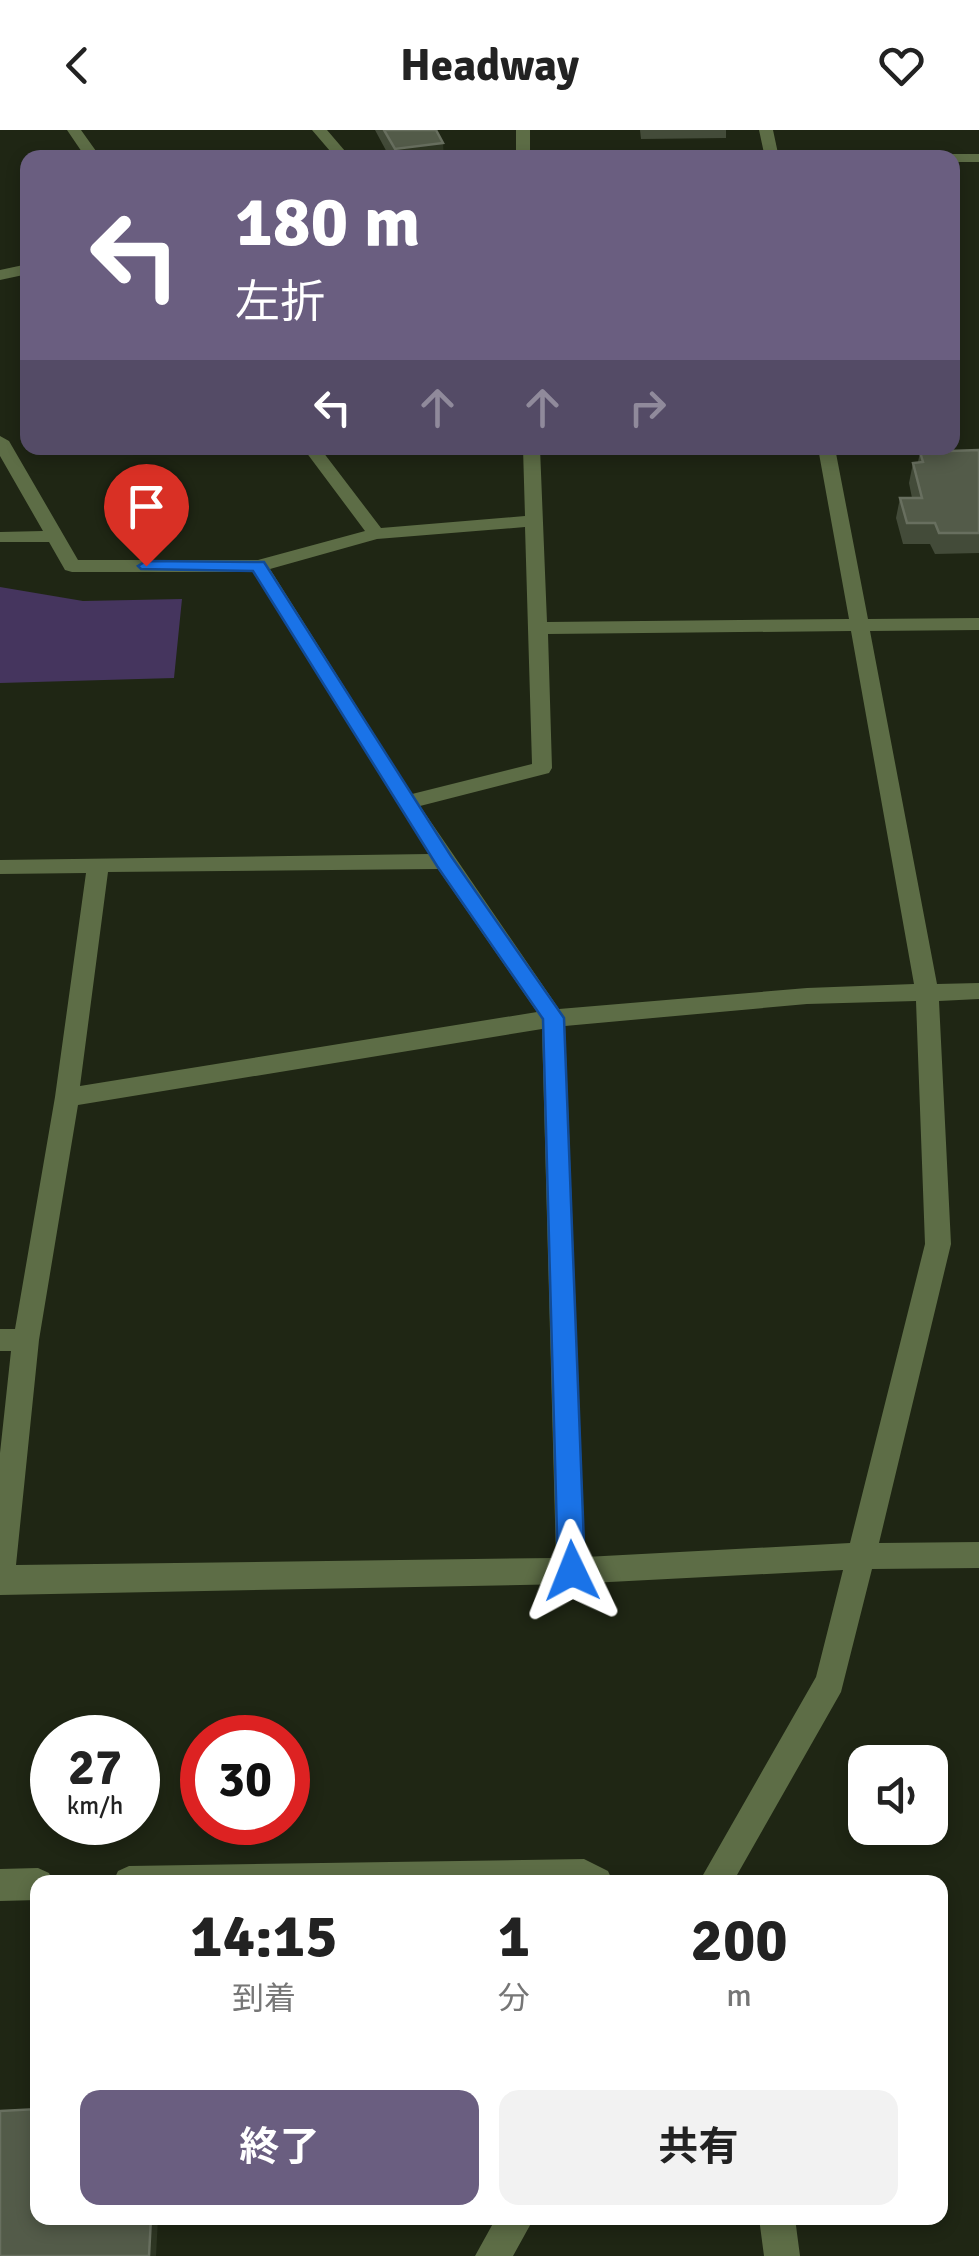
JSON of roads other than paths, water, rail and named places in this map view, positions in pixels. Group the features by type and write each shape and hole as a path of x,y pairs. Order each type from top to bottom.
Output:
{"street":[{"path":"319,130 337,150"},
{"path":"0,441 72,566 258,566 376,534 534,520"},
{"path":"316,455 376,534"},
{"path":"408,802 542,768 532,455"},
{"path":"735,1867 830,1682 938,1244 928,991 828,455"},
{"path":"0,537 53,536"},
{"path":"258,566 444,861 553,1018 572,1571"},
{"path":"538,628 979,624"},
{"path":"0,868 444,861"},
{"path":"98,866 67,1097 13,1340 0,1581 572,1571 862,1556 979,1555"},
{"path":"67,1097 215,1076 553,1018 807,996 979,991"},
{"path":"0,1885 30,1884"},
{"path":"493,2256 512,2225"},
{"path":"778,2225 782,2256"}]}
